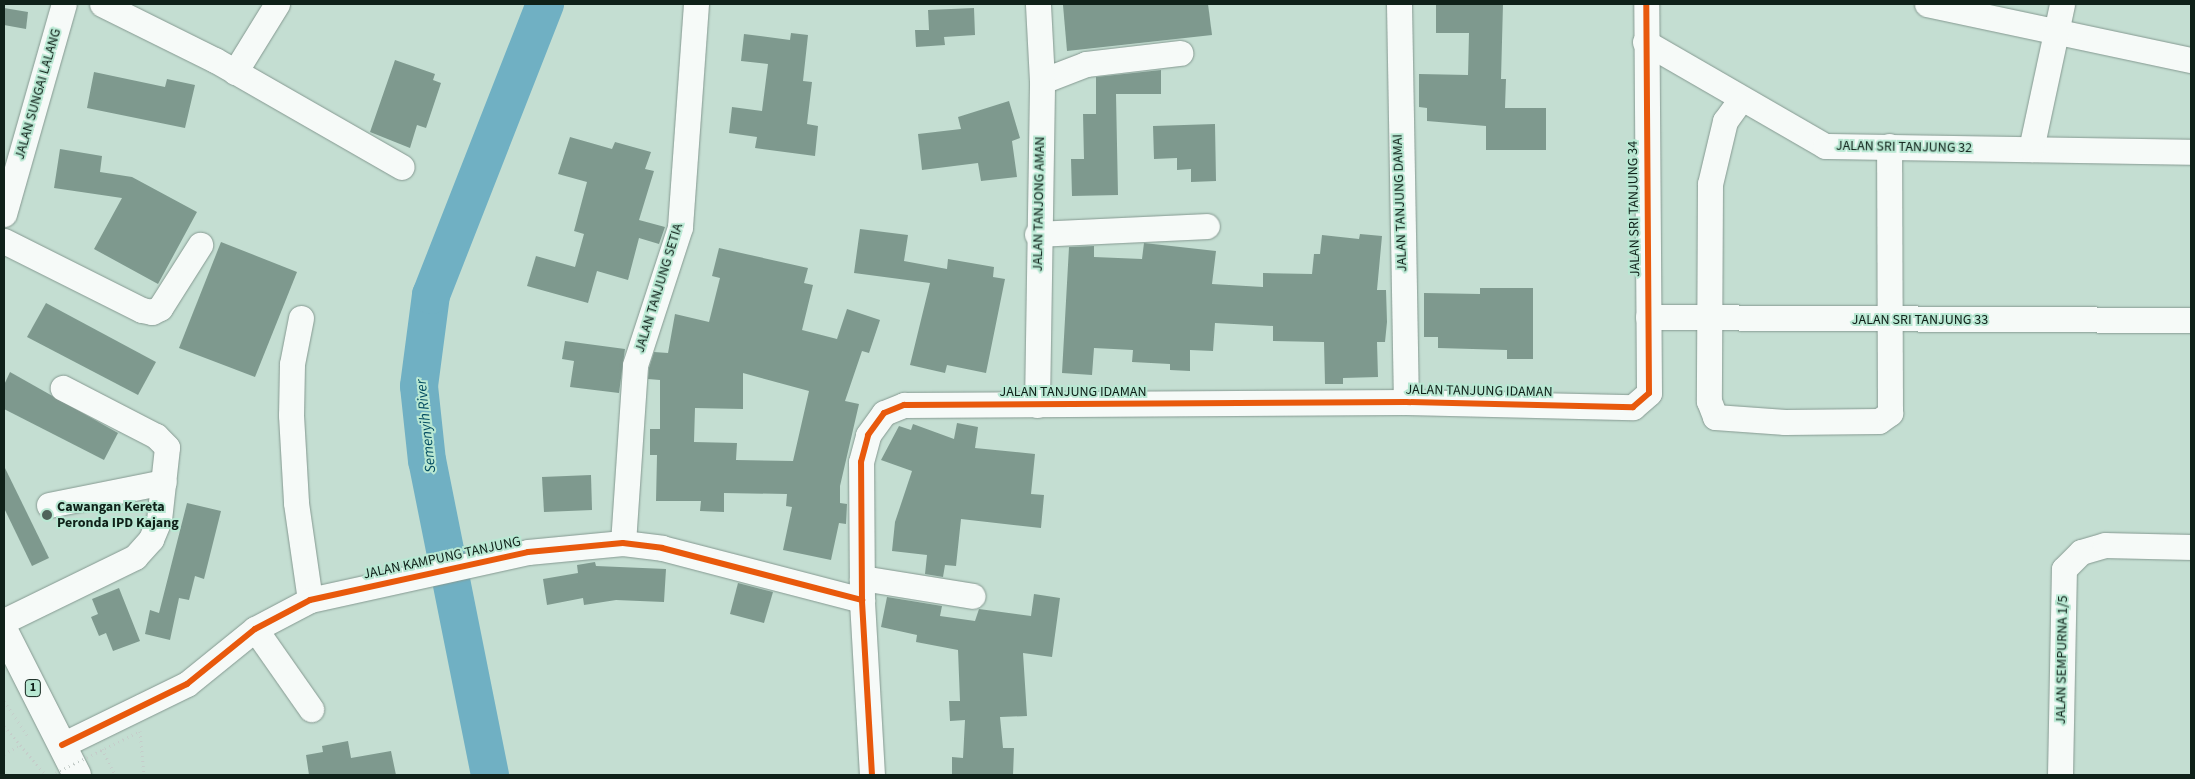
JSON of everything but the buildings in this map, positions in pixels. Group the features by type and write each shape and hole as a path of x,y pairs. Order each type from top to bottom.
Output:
{"main road":[{"name":"1","path":"4,631 77,775"}],"street":[{"name":"JALAN SUNGAI LALANG","path":"4,214 10,169 64,4"},
{"path":"102,4 235,72 402,168"},
{"path":"235,72 277,4"},
{"name":"JALAN TANJUNG SETIA","path":"624,543 635,365 680,227 696,4"},
{"name":"JALAN TANJONG AMAN","path":"1037,405 1037,234 1042,81 1038,4"},
{"name":"JALAN TANJUNG DAMAI","path":"1399,4 1406,402"},
{"name":"JALAN SRI TANJUNG 34","path":"1633,407 1648,393 1646,4"},
{"path":"1928,4 2191,60"},
{"path":"2031,149 2062,4"},
{"name":"JALAN SRI TANJUNG 32","path":"1645,42 1825,146 2191,152"},
{"path":"1042,81 1086,64 1180,53"},
{"path":"1741,99 1726,121 1710,184 1709,401 1715,417 1785,422 1880,421 1890,413 1889,146"},
{"path":"1037,234 1207,226"},
{"path":"4,241 142,310 152,312 160,308 200,245"},
{"name":"JALAN SRI TANJUNG 33","path":"1648,317 1890,320 2191,320"},
{"path":"302,318 292,364 291,415 296,503 310,600"},
{"path":"4,621 135,557 151,539 160,520 167,446 156,436 63,388"},
{"name":"JALAN TANJUNG IDAMAN","path":"872,775 862,589 861,462 868,435 884,413 904,405 1406,402 1633,407"},
{"path":"49,505 164,482"},
{"name":"JALAN KAMPUNG TANJUNG","path":"62,745 187,684 255,629 310,600 383,582 528,552 624,543 662,548 862,589 973,596"},
{"name":"JALAN SEMPURNA 1/5","path":"2060,775 2064,569 2081,552 2105,545 2191,547"},
{"path":"255,629 311,709"}],"path":[{"path":"4,710 8,707"},
{"path":"4,726 46,775"},
{"path":"51,775 140,731 144,775"},
{"path":"4,754 20,745"}],"waterway":[{"name":"Semenyih River","path":"490,775 427,461 419,386 431,295 545,4"}],"cycle path":[{"path":"872,775 862,600 861,462 868,435 884,413 904,405 1406,402 1633,407 1649,393 1646,4"},
{"path":"62,745 187,684 255,629 310,600 528,552 623,543 662,548 862,600"}],"place":[{"name":"Cawangan Kereta Peronda IPD Kajang","path":"47,515"}]}
